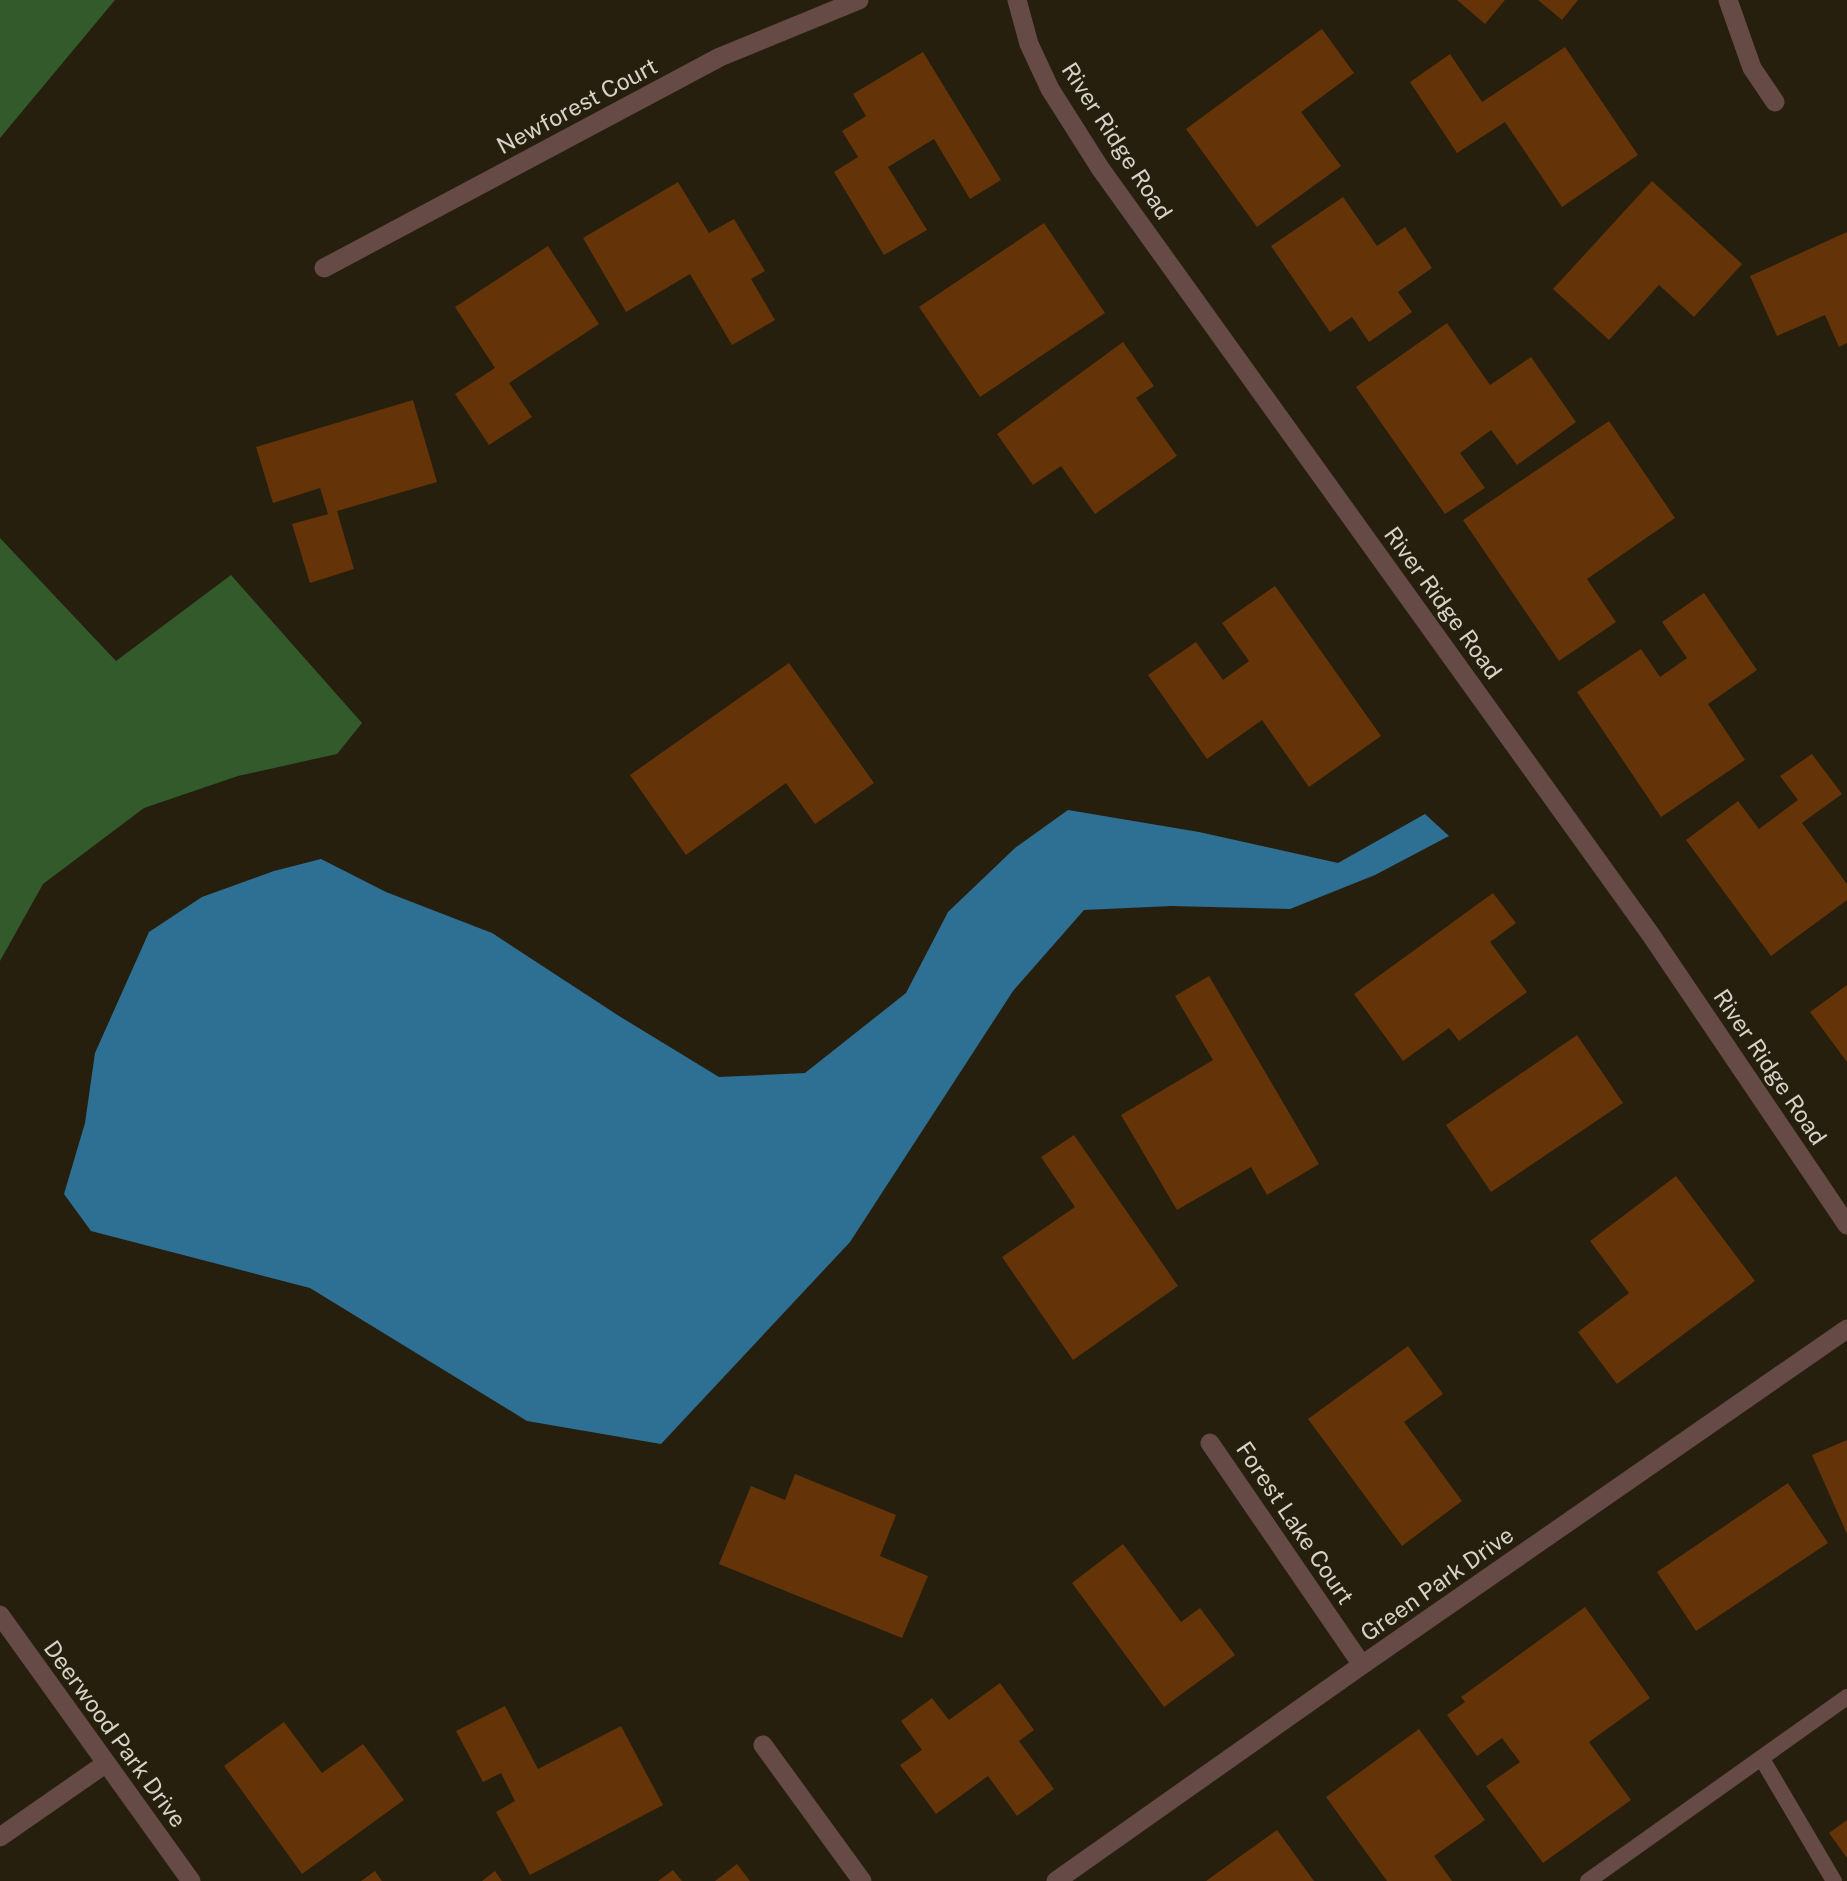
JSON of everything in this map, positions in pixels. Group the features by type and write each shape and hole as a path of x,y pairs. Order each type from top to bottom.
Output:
{"street":[{"name":"Newforest Court","path":"324,268 720,57 859,0"},
{"name":"River Ridge Road","path":"1017,0 1029,44 1050,89 1100,167 1651,935 1847,1225"},
{"path":"1728,0 1752,68 1775,102"},
{"name":"Green Park Drive","path":"1056,1881 1847,1329"},
{"name":"Forest Lake Court","path":"1210,1443 1362,1665"},
{"name":"Deerwood Park Drive","path":"0,1615 191,1881"},
{"path":"763,1745 862,1881"},
{"path":"0,1837 105,1764"}],"lane":[{"path":"1588,1881 1847,1697"},
{"path":"1762,1759 1834,1881"}],"green space":[{"path":"0,0 115,0 0,138"},
{"path":"0,538 116,661 231,575 362,723 337,754 238,776 144,808 43,884 0,961"}],"water":[{"path":"1068,810 1199,832 1338,863 1425,814 1449,836 1375,875 1290,909 1171,906 1084,910 1013,991 850,1242 661,1444 527,1421 310,1288 91,1231 64,1194 85,1123 95,1053 149,932 202,897 274,871 321,859 386,892 492,933 719,1077 805,1073 906,993 948,912 1015,848"}],"building":[{"path":"1457,0 1505,0 1485,24"},
{"path":"1538,0 1578,0 1562,20"},
{"path":"1322,29 1354,73 1301,112 1341,166 1257,227 1186,129"},
{"path":"1565,47 1638,155 1562,207 1505,122 1457,153 1410,82 1450,54 1482,102"},
{"path":"923,52 1001,180 970,199 934,139 888,167 927,230 884,255 834,172 858,157 842,131 866,116 853,94"},
{"path":"1652,181 1742,264 1694,317 1659,285 1609,340 1553,289"},
{"path":"678,182 709,233 734,219 765,271 751,279 775,320 732,345 690,274 626,312 583,238"},
{"path":"1343,197 1377,246 1405,227 1432,268 1398,292 1412,312 1369,342 1352,317 1330,332 1271,246"},
{"path":"1044,223 1105,313 980,397 919,307"},
{"path":"1847,232 1847,343 1839,347 1825,315 1777,336 1750,276"},
{"path":"548,246 599,324 509,383 532,417 489,445 455,394 495,368 455,307"},
{"path":"1447,323 1490,385 1531,357 1576,422 1517,465 1491,430 1460,453 1485,488 1445,514 1356,387"},
{"path":"1123,342 1154,386 1136,398 1177,456 1095,514 1061,466 1033,485 997,434"},
{"path":"413,400 437,482 337,511 354,569 310,583 292,524 328,514 320,488 273,503 256,447"},
{"path":"1609,421 1675,518 1587,579 1616,622 1559,661 1463,520"},
{"path":"1275,586 1381,736 1309,787 1262,720 1207,759 1148,675 1196,642 1223,680 1249,661 1222,623"},
{"path":"1704,593 1757,670 1708,704 1745,760 1661,817 1577,692 1641,649 1660,677 1687,658 1662,622"},
{"path":"789,663 874,783 815,824 786,783 686,855 630,775"},
{"path":"1812,754 1842,794 1802,823 1847,884 1847,900 1771,956 1686,840 1738,801 1759,829 1798,800 1780,776"},
{"path":"1493,893 1516,923 1490,942 1527,992 1459,1041 1449,1028 1403,1061 1354,994"},
{"path":"1209,976 1319,1164 1267,1195 1251,1167 1177,1210 1121,1115 1213,1060 1175,996"},
{"path":"1847,985 1847,1062 1810,1012"},
{"path":"1577,1035 1623,1103 1491,1192 1446,1125"},
{"path":"1074,1135 1178,1286 1073,1360 1002,1257 1075,1207 1041,1157"},
{"path":"1676,1176 1755,1281 1617,1384 1578,1332 1629,1293 1590,1241"},
{"path":"1408,1346 1443,1394 1404,1422 1462,1501 1402,1546 1308,1419"},
{"path":"1847,1440 1847,1534 1812,1455"},
{"path":"795,1474 896,1515 880,1556 928,1576 902,1638 719,1564 751,1486 785,1500"},
{"path":"1788,1483 1828,1543 1696,1631 1657,1572"},
{"path":"1123,1544 1181,1622 1200,1608 1235,1655 1164,1707 1072,1583"},
{"path":"1585,1607 1650,1698 1589,1742 1631,1800 1543,1863 1486,1786 1520,1762 1502,1738 1477,1756 1447,1715 1465,1702 1461,1697"},
{"path":"1000,1683 1034,1730 1019,1741 1054,1789 1017,1816 988,1776 936,1814 900,1765 922,1750 901,1721 932,1698 949,1720"},
{"path":"505,1706 538,1769 621,1726 663,1805 530,1875 496,1812 515,1801 501,1773 483,1782 456,1731"},
{"path":"284,1722 322,1773 363,1744 404,1800 302,1874 224,1766"},
{"path":"1419,1729 1485,1820 1434,1856 1452,1881 1387,1881 1326,1797"},
{"path":"1847,1820 1847,1858 1829,1833"},
{"path":"1277,1830 1314,1881 1206,1881"},
{"path":"737,1864 750,1881 715,1881"},
{"path":"673,1870 682,1881 658,1881"},
{"path":"375,1871 382,1881 361,1881"},
{"path":"495,1871 502,1881 482,1881"}]}
